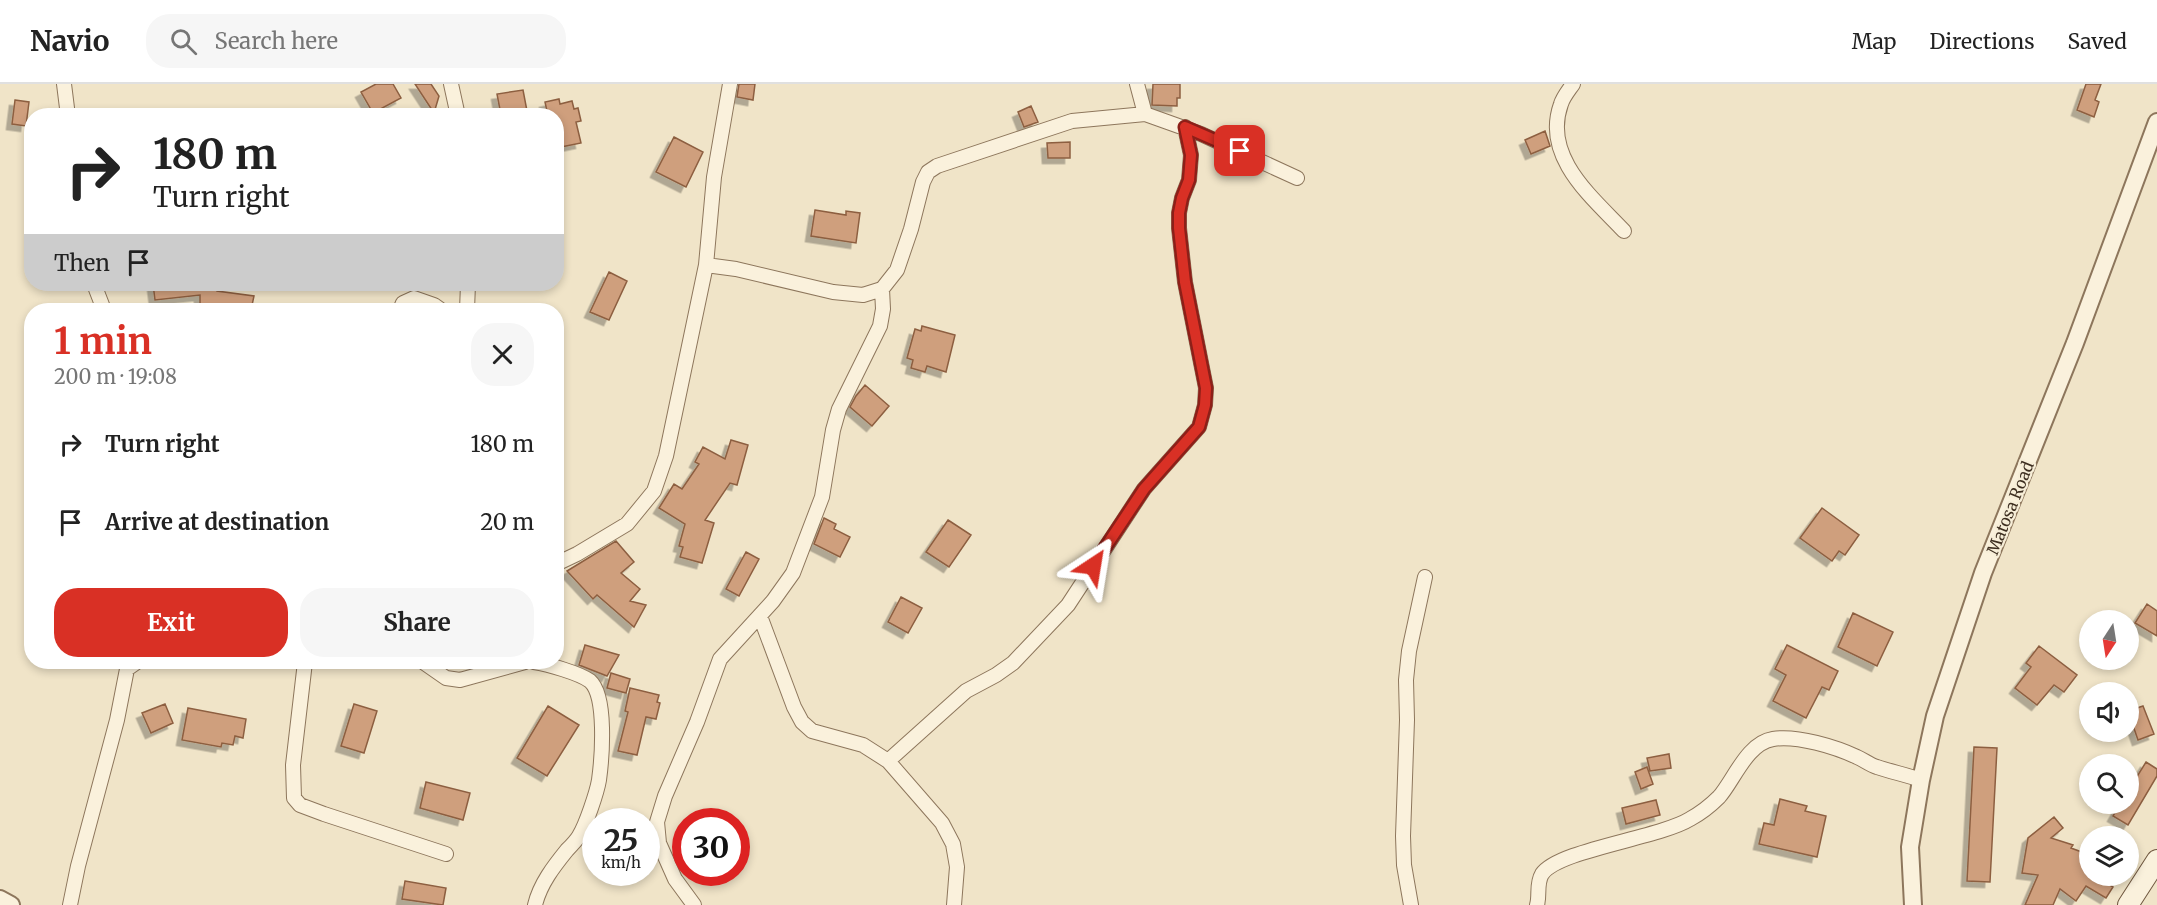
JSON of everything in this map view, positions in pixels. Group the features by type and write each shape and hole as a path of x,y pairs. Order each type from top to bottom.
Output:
{"main road":[{"path":"2128,905 2157,860"}],"street":[{"path":"64,84 67,108"},
{"path":"451,84 456,108"},
{"path":"564,560 627,524 654,490 666,456 706,265 714,177 730,84"},
{"path":"1137,84 1145,114"},
{"path":"1573,84 1561,103 1557,119 1557,140 1573,176 1624,231"},
{"path":"706,265 736,269 833,292 862,296 882,289 897,270 911,229 922,182 928,172 937,166 1072,121 1145,114 1185,127 1297,178"},
{"name":"Matosa Road","path":"1913,905 1910,847 1935,716 1983,573 2075,343 2157,123"},
{"path":"888,761 966,691 1013,663 1068,605 1144,489 1199,427 1205,405 1206,388 1185,282 1179,228 1179,213 1189,180 1191,155 1185,127"},
{"path":"694,905 675,879 659,843 657,822 665,796 697,722 720,659 773,601 792,573 822,497 833,430 839,409 880,326 884,309 882,289"},
{"path":"403,303 414,298 428,303"},
{"path":"1411,905 1403,846 1406,680 1409,651 1425,577"},
{"path":"760,615 794,707 802,722 812,731 863,745 888,761 942,823 954,844 957,867 954,905"},
{"path":"70,905 129,669"},
{"path":"304,669 293,765 294,798 300,805 324,814 446,854"},
{"path":"432,669 446,678 460,680 500,669"},
{"path":"535,905 540,888 579,837 599,782 603,733 600,705 592,683 562,669"},
{"path":"1537,905 1542,874 1552,865 1570,856 1662,831 1687,821 1706,809 1720,796 1739,765 1757,748 1772,739 1791,739 1827,746 1877,767 1921,780"},
{"path":"0,899 11,905"}],"building":[{"path":"376,84 393,84 401,98 382,108 370,108 361,92"},
{"path":"415,84 431,84 439,96 435,108 431,108"},
{"path":"739,84 755,84 753,100 737,97"},
{"path":"1153,84 1180,84 1180,98 1177,98 1177,106 1152,105"},
{"path":"2086,84 2101,84 2095,100 2099,102 2094,117 2077,110"},
{"path":"523,90 526,108 500,108 497,94"},
{"path":"559,99 560,104 572,101 574,109 578,108 581,121 576,122 581,143 564,146 564,108 546,108 545,102"},
{"path":"15,100 29,102 28,108 24,108 24,126 12,124"},
{"path":"1031,106 1038,122 1024,127 1018,112"},
{"path":"1545,131 1550,146 1531,154 1525,140"},
{"path":"674,137 703,152 686,187 656,172"},
{"path":"1070,142 1070,158 1048,158 1047,143"},
{"path":"815,210 846,215 846,211 860,213 856,243 811,236"},
{"path":"609,272 627,281 609,320 590,312"},
{"path":"154,291 217,291 254,296 252,303 200,303 200,295 155,300"},
{"path":"922,326 955,335 946,372 927,366 925,372 911,368 913,360 907,358 915,329 921,331"},
{"path":"865,385 889,406 872,426 850,407"},
{"path":"731,440 748,445 737,485 730,483 705,520 714,523 702,563 680,557 683,547 679,546 685,524 659,508 674,484 682,489 699,464 695,462 703,447 725,459"},
{"path":"1822,508 1859,535 1845,555 1839,551 1832,561 1800,538"},
{"path":"824,518 836,524 834,529 850,537 840,557 814,544"},
{"path":"948,520 971,535 949,567 926,552"},
{"path":"616,541 634,562 621,573 640,589 630,601 646,605 634,627 597,595 593,599 567,571"},
{"path":"746,552 759,559 739,596 726,589"},
{"path":"901,597 922,608 908,633 888,622"},
{"path":"2147,604 2157,611 2157,636 2139,625 2139,617"},
{"path":"1853,613 1893,632 1877,666 1838,647"},
{"path":"585,645 619,655 607,676 579,665"},
{"path":"1787,645 1838,671 1829,690 1822,687 1806,718 1773,701 1786,675 1775,669"},
{"path":"2039,646 2077,675 2064,692 2054,685 2037,705 2015,688 2031,667 2026,663"},
{"path":"611,673 630,679 626,693 607,688"},
{"path":"630,688 659,695 657,702 660,703 656,719 646,717 637,755 618,751 628,712 625,711"},
{"path":"165,704 173,723 151,733 142,713"},
{"path":"354,704 377,711 364,753 341,746"},
{"path":"548,706 579,725 547,776 517,758"},
{"path":"2143,706 2154,734 2139,740 2139,707"},
{"path":"188,708 246,719 243,738 235,736 233,745 222,743 221,747 182,740"},
{"path":"1974,747 1997,748 1990,882 1967,881"},
{"path":"1669,754 1671,768 1650,771 1647,758"},
{"path":"2146,762 2157,769 2157,776 2139,806 2139,773"},
{"path":"1647,767 1653,784 1641,789 1635,772"},
{"path":"426,782 470,793 463,820 420,808"},
{"path":"1780,799 1807,806 1805,811 1826,816 1817,857 1759,844 1764,823 1774,825"},
{"path":"1656,800 1660,815 1626,824 1622,808"},
{"path":"2114,814 2135,814 2128,825 2113,816"},
{"path":"2054,817 2063,828 2051,838 2073,845 2071,848 2079,851 2079,886 2086,886 2076,901 2060,889 2053,905 2025,905 2038,875 2022,873 2028,838"},
{"path":"405,881 446,888 443,905 402,899"},
{"path":"2086,886 2111,886 2113,887 2106,898"}],"route":[{"path":"1093,566 1144,489 1199,427 1205,405 1206,388 1185,282 1179,228 1179,213 1189,180 1191,155 1185,127 1240,151"}]}
